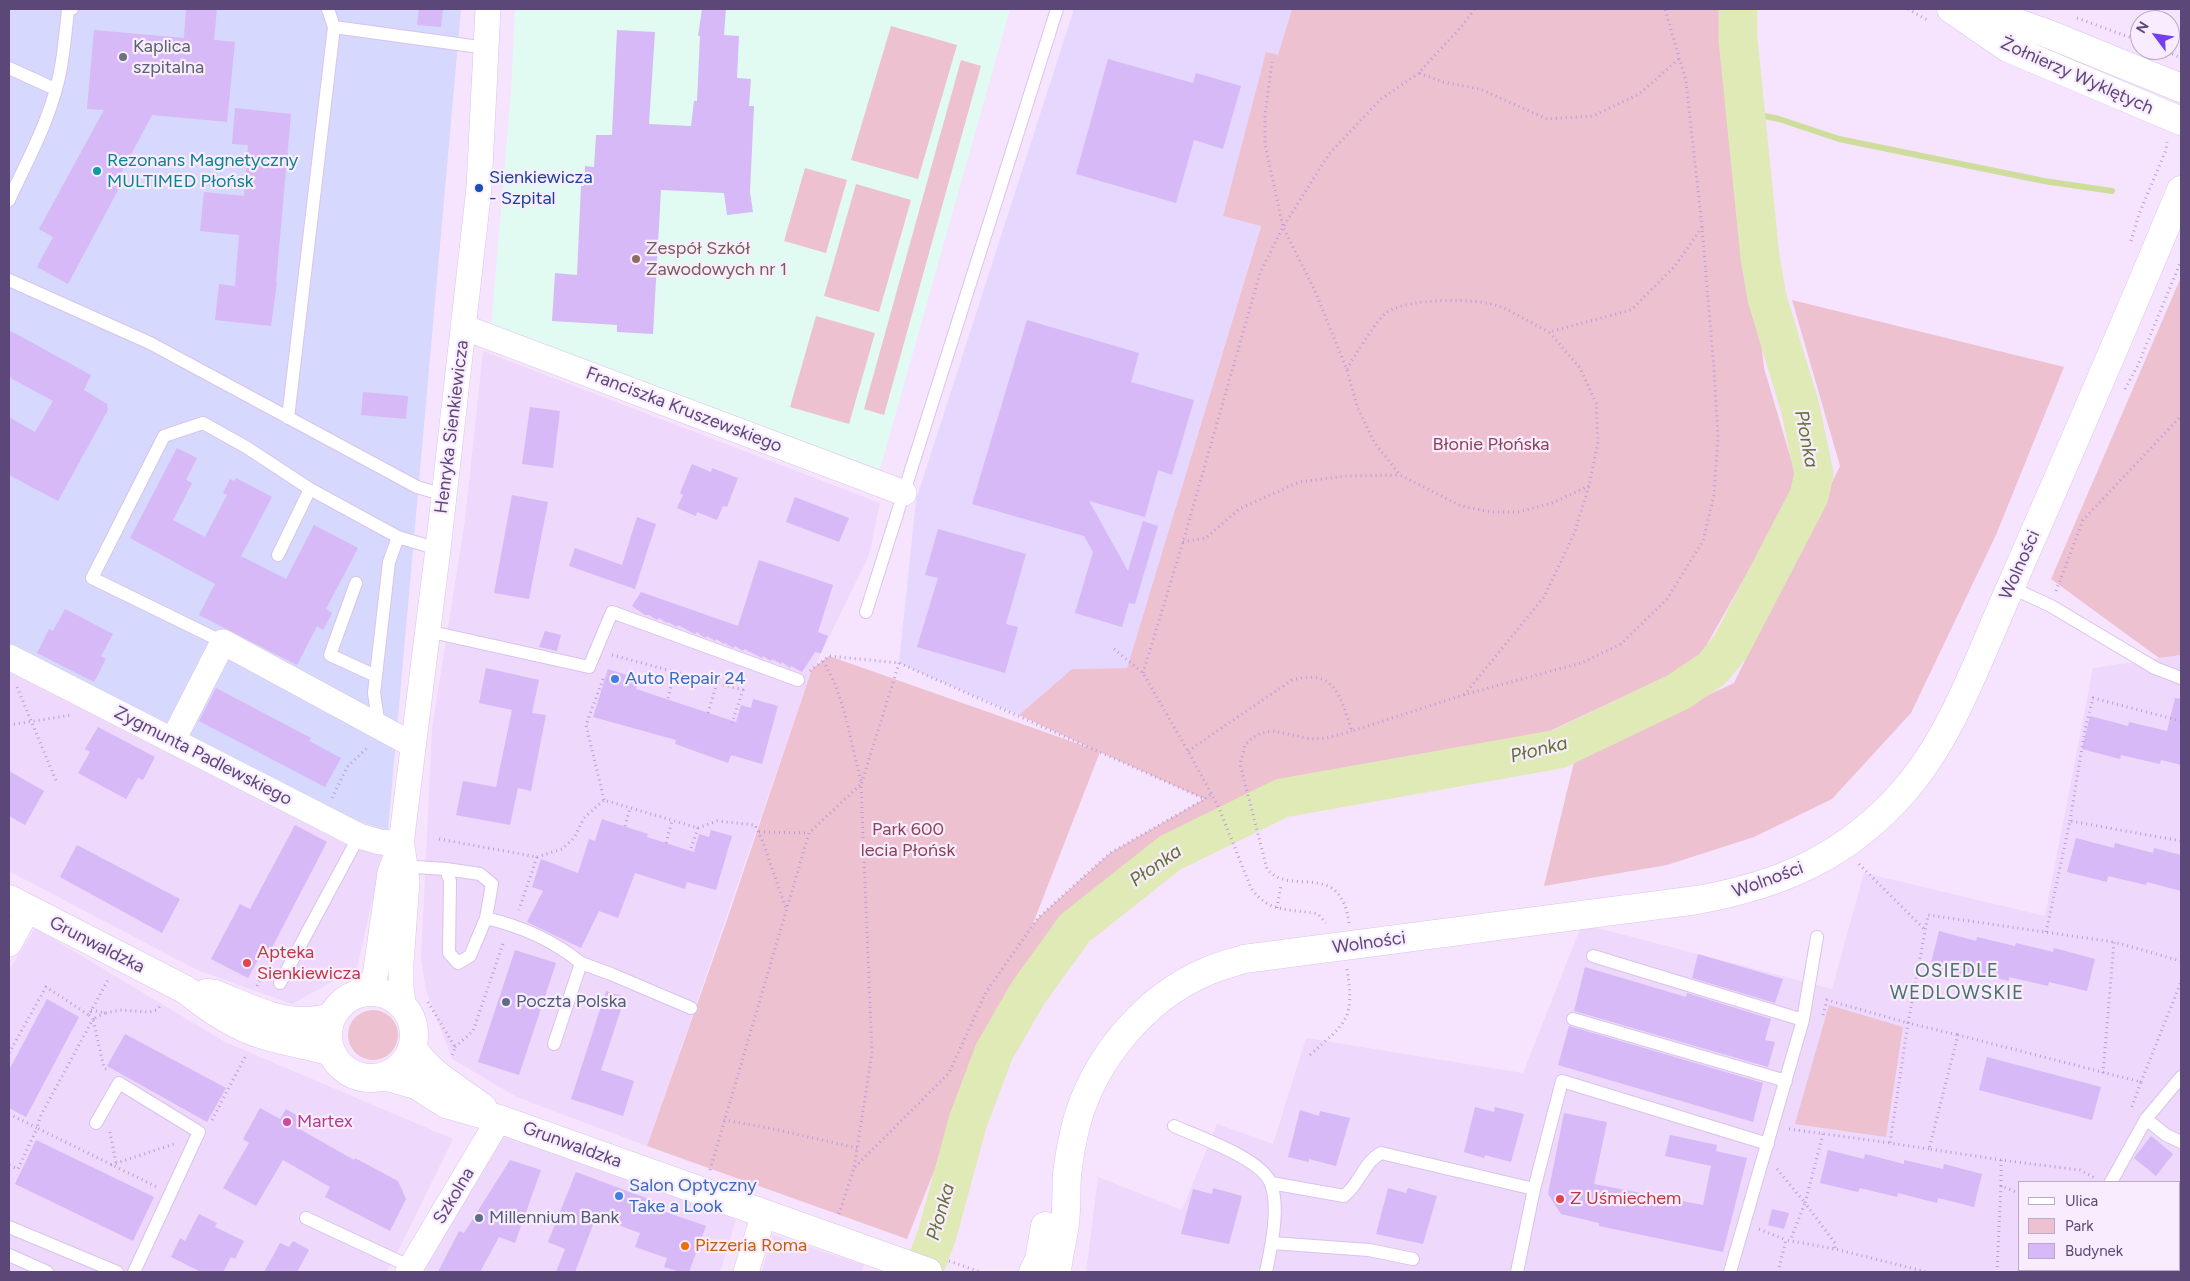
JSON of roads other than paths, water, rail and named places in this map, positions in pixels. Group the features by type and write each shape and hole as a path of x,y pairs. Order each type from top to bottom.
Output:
{"street":[{"name":"Henryka Sienkiewicza","path":"414,1001 401,990 407,881 400,859 438,549 478,188 488,9"},
{"name":"Żołnierzy Wyklętych","path":"1976,9 2046,33 2181,88"},
{"name":"Żołnierzy Wyklętych","path":"1941,16 2174,128"},
{"name":"Wolności","path":"1057,1272 1065,1223 1067,1174 1076,1126 1096,1074 1115,1043 1141,1016 1168,993 1207,971 1244,959 1697,900 1758,888 1787,877 1816,862 1845,845 1872,823 1905,790 1924,765 1958,705 2181,190"},
{"name":"Franciszka Kruszewskiego","path":"463,327 904,493"},
{"path":"173,740 223,642 375,734 413,745"},
{"name":"Zygmunta Padlewskiego","path":"9,657 359,836 380,842 400,859"},
{"name":"Henryka Sienkiewicza","path":"366,992 375,976 390,873 400,859"},
{"path":"9,944 18,905"},
{"name":"Grunwaldzka","path":"18,905 175,996 204,1004 238,1025 264,1035 330,1052"},
{"path":"366,992 414,1001 411,1020 414,1034 412,1047 402,1065 384,1076 371,1078 358,1077 337,1063 330,1052 327,1034 331,1017 340,1005 352,996 366,992"},
{"name":"Grunwaldzka","path":"175,996 215,994 276,1018 292,1022 317,1021 331,1017"},
{"name":"Grunwaldzka","path":"412,1047 428,1068 499,1119"},
{"name":"Grunwaldzka","path":"384,1076 416,1085 446,1104 499,1119 928,1272"},
{"name":"Szkolna","path":"409,1270 499,1119"},
{"name":"Wolności","path":"1033,1272 1039,1260 1046,1220 1067,1174"},
{"path":"746,1272 764,1214"}],"lane":[{"path":"9,200 36,144 55,89 61,68 68,10 72,9"},
{"path":"288,418 334,27 328,9"},
{"path":"866,612 1057,9"},
{"path":"334,27 487,48"},
{"path":"9,68 55,89"},
{"path":"9,280 150,343 417,487 444,495"},
{"path":"223,642 92,578 164,436 203,423 246,447 310,489 398,537 438,549"},
{"path":"278,555 310,489"},
{"path":"375,734 374,693 389,562 398,537"},
{"path":"356,583 330,655 376,676"},
{"path":"2010,587 2051,606 2155,668 2181,678"},
{"path":"427,631 590,667 612,612 798,680"},
{"path":"280,983 359,836"},
{"path":"400,859 446,870 480,874 492,884 486,918 470,956 458,963 449,953 450,881 446,870"},
{"path":"486,918 507,923 563,948 581,963 690,1008"},
{"path":"1730,1272 1803,1020 1818,937"},
{"path":"1593,956 1803,1020"},
{"path":"554,1044 581,963"},
{"path":"1573,1019 1786,1081"},
{"path":"2112,1181 2146,1119 2181,1077"},
{"path":"1517,1272 1534,1189 1562,1081 1768,1144"},
{"path":"96,1123 119,1083 199,1132 134,1272"},
{"path":"2146,1119 2166,1134 2181,1142"},
{"path":"1174,1126 1254,1162 1271,1183 1274,1210 1272,1243 1266,1272"},
{"path":"1271,1183 1344,1196 1350,1192 1371,1158 1381,1154 1534,1189"},
{"path":"306,1218 409,1270"},
{"path":"9,1227 117,1272"},
{"path":"1272,1243 1368,1250 1413,1259"},
{"path":"9,1255 47,1272"}],"waterway":[{"name":"Płonka","path":"923,1272 937,1235 968,1121 994,1052 1028,993 1075,928 1170,853 1282,798 1559,749 1678,692 1712,669 1731,646 1809,496 1814,474 1800,407 1767,298 1760,257 1738,39 1738,9"},
{"path":"1746,112 1779,119 1839,139 2044,181 2112,191"}],"place":[{"name":"Kaplica szpitalna","path":"123,57"},
{"name":"Rezonans Magnetyczny MULTIMED Płońsk","path":"97,171"},
{"name":"Sienkiewicza - Szpital","path":"479,188"},
{"name":"Zespół Szkół Zawodowych nr 1","path":"636,259"},
{"name":"Auto Repair 24","path":"615,679"},
{"name":"Apteka Sienkiewicza","path":"247,963"},
{"name":"Poczta Polska","path":"506,1002"},
{"name":"Martex","path":"287,1122"},
{"name":"Salon Optyczny Take a Look","path":"619,1196"},
{"name":"Z Uśmiechem","path":"1560,1199"},
{"name":"Millennium Bank","path":"479,1218"},
{"name":"Pizzeria Roma","path":"685,1246"}],"district":[{"name":"OSIEDLE WEDLOWSKIE","path":"1957,982"}],"park label":[{"name":"Błonie Płońska","path":"1491,445"},
{"name":"Park 600 lecia Płońsk","path":"908,840"}]}
